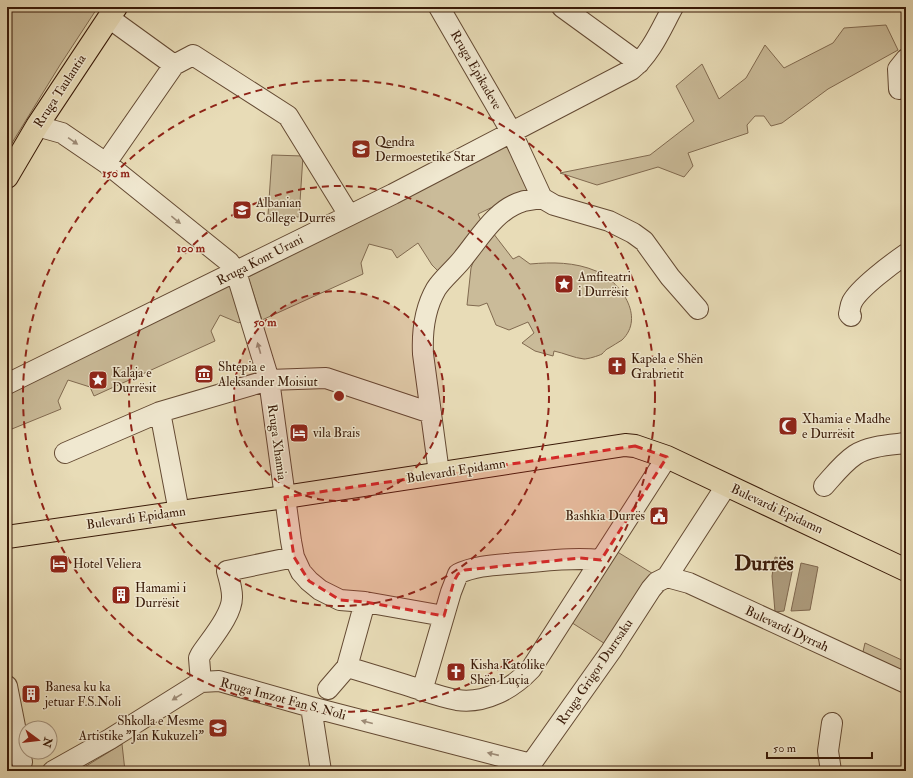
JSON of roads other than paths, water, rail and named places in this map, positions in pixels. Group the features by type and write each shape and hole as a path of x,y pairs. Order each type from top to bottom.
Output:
{"main road":[{"name":"Rruga Taulantia","path":"7,177 37,126 112,12"},
{"name":"Bulevardi Epidamn","path":"7,537 285,497 625,445 634,446 666,457 906,570"}],"street":[{"name":"Rruga Epikadeve","path":"439,7 512,133 542,198"},
{"path":"562,7 639,63"},
{"name":"Rruga Kont Urani","path":"7,384 393,194 631,70 646,55 673,7"},
{"path":"112,12 174,65"},
{"path":"106,163 174,65 193,54 288,116 349,215"},
{"path":"899,89 898,70 906,59"},
{"path":"37,126 62,133 106,163 229,262 236,272"},
{"path":"439,473 430,413 422,337 425,319 436,288 456,267 489,224 501,212 522,202 542,198 554,205 610,221 644,241 670,278 698,309"},
{"path":"851,316 849,314 852,300 874,278 906,254"},
{"name":"Rruga Xhamia","path":"236,272 268,380 291,541 294,557 301,572 320,590 340,600 366,602 444,616"},
{"path":"64,453 160,412 268,380 326,378 430,413"},
{"path":"160,412 179,512"},
{"path":"824,486 854,455 876,448 906,443"},
{"path":"347,667 442,697 459,700 473,700 498,694 512,687 531,669 666,457"},
{"path":"667,577 726,486"},
{"path":"201,682 199,658 224,621 229,610 232,597 227,571 294,557"},
{"path":"422,691 454,581 458,574 465,570 487,566 580,558 601,560"},
{"name":"Bulevardi Dyrrah","path":"667,577 689,583 906,683"},
{"name":"Rruga Grigor Durrsaku","path":"528,767 610,651 651,588 657,582 667,577"},
{"path":"328,689 347,667 366,602"},
{"name":"Rruga Imzot Fan S. Noli","path":"53,771 110,739 201,682 219,681 528,767"},
{"path":"7,686 22,762"},
{"path":"311,707 321,771"},
{"path":"831,771 828,751 832,722"}],"place":[{"name":"Qendra Dermoestetike Star","path":"361,149"},
{"name":"Albanian College Durres","path":"242,210"},
{"name":"Amfiteatri i Durrësit","path":"564,284"},
{"name":"Kapela e Shën Grabrietit","path":"617,366"},
{"name":"Shtepia e Aleksander Moisiut","path":"204,374"},
{"name":"Kalaja e Durrësit","path":"98,380"},
{"name":"Xhamia e Madhe e Durrësit","path":"788,426"},
{"name":"vila Brais","path":"299,433"},
{"name":"Bashkia Durrës","path":"659,516"},
{"name":"Hotel Veliera","path":"59,564"},
{"name":"Hamami i Durrësit","path":"121,595"},
{"name":"Kisha Katolike Shën Luçia","path":"456,672"},
{"name":"Banesa ku ka jetuar F.S.Noli","path":"31,694"},
{"name":"Shkolla e Mesme Artistike \"Jan Kukuzeli\"","path":"218,728"}],"district":[{"name":"Durrës","path":"764,563"}]}
